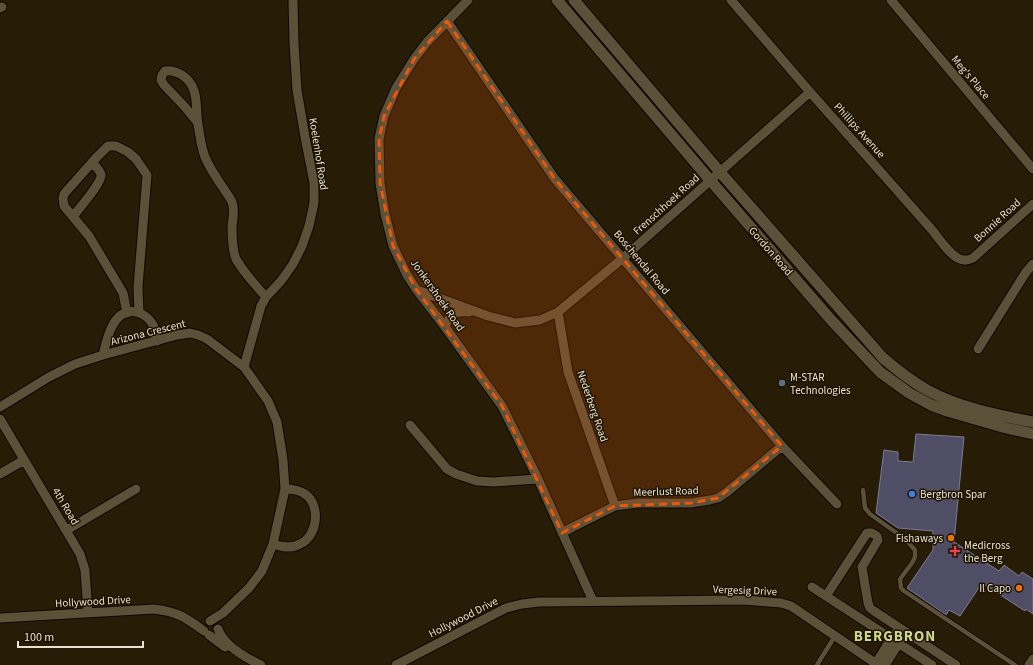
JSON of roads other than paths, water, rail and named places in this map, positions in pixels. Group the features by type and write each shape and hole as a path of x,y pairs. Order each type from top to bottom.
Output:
{"street":[{"name":"Koelenhof Road","path":"244,367 261,306 266,297 281,281 293,264 302,246 309,226 314,203 314,183 297,90 294,43 294,0"},
{"name":"Jonkershoek Road","path":"468,0 427,42 414,59 396,88 384,116 379,139 380,183 389,230 398,259 407,275 502,406 538,479 593,601"},
{"name":"Gordon Road","path":"557,0 832,321 880,372 896,385 931,405 999,426 1033,434"},
{"name":"Gordon Road","path":"574,0 720,172 883,358 904,376 952,402 998,415 1033,422"},
{"name":"Phillips Avenue","path":"731,0 951,252 961,260 967,260 978,254"},
{"name":"Meg's Place","path":"891,0 1033,169"},
{"name":"Boschendal Road","path":"447,21 555,179 782,446 836,504"},
{"path":"198,123 186,107 164,85 161,78 165,71 177,72 184,76 190,81 194,88 197,98 198,123 204,155 232,202 234,213 232,226 233,250 236,258 249,278 266,297"},
{"name":"Frenschhoek Road","path":"416,289 494,318 515,323 540,320 558,312 623,258 810,92"},
{"path":"127,313 124,293 89,236 64,206 63,198 64,194 108,146 116,146 124,150 136,159 147,175 138,287 139,313"},
{"path":"73,217 100,180 101,175 98,168 92,162"},
{"name":"Bonnie Road","path":"978,254 1033,204"},
{"path":"978,349 1026,272 1033,264"},
{"path":"103,355 105,344 113,325 121,316 127,313 132,312 144,315 153,326 157,340"},
{"path":"445,326 449,318 458,312 479,312"},
{"name":"Nederberg Road","path":"558,312 568,372 615,506"},
{"name":"Arizona Crescent","path":"0,407 49,377 75,364 157,340 190,333 198,334 207,339 244,367 268,401 277,422 283,460 284,489 273,544 262,571 249,588 223,613 211,628"},
{"path":"896,385 904,376"},
{"name":"4th Road","path":"0,419 67,530 84,562 88,613"},
{"path":"410,425 447,469 456,474 476,481 493,482 538,479"},
{"name":"Meerlust Road","path":"562,533 615,506 638,503 691,503 714,499 727,492 782,446"},
{"path":"0,474 24,460"},
{"path":"67,530 136,488"},
{"path":"273,544 286,548 302,544 309,537 314,524 315,517 311,500 306,494 299,490 284,489"},
{"path":"826,596 867,533 872,533 877,536 878,540 863,563 862,569 869,606 902,630 956,665"},
{"path":"812,587 932,665"},
{"name":"Vergesig Drive","path":"593,601 744,600 781,603 791,606 880,664"},
{"name":"Hollywood Drive","path":"396,665 506,608 539,602 593,601"},
{"name":"Hollywood Drive","path":"0,618 154,609 176,613 211,628 246,657 261,665"},
{"name":"Hollywood Drive","path":"211,628 244,662 250,665"},
{"path":"880,664 902,630"},
{"path":"1029,665 1033,659"}],"lane":[{"path":"862,490 865,508 870,514 905,539 915,550 915,557 912,563 900,579 901,588 1015,665"},
{"path":"817,665 835,636"}],"place":[{"name":"M-STAR Technologies","path":"782,383"},
{"name":"Bergbron Spar","path":"912,494"},
{"name":"Fishaways","path":"951,538"},
{"name":"Medicross the Berg","path":"955,551"},
{"name":"Il Capo","path":"1019,588"}],"district":[{"name":"BERGBRON","path":"895,636"}]}
